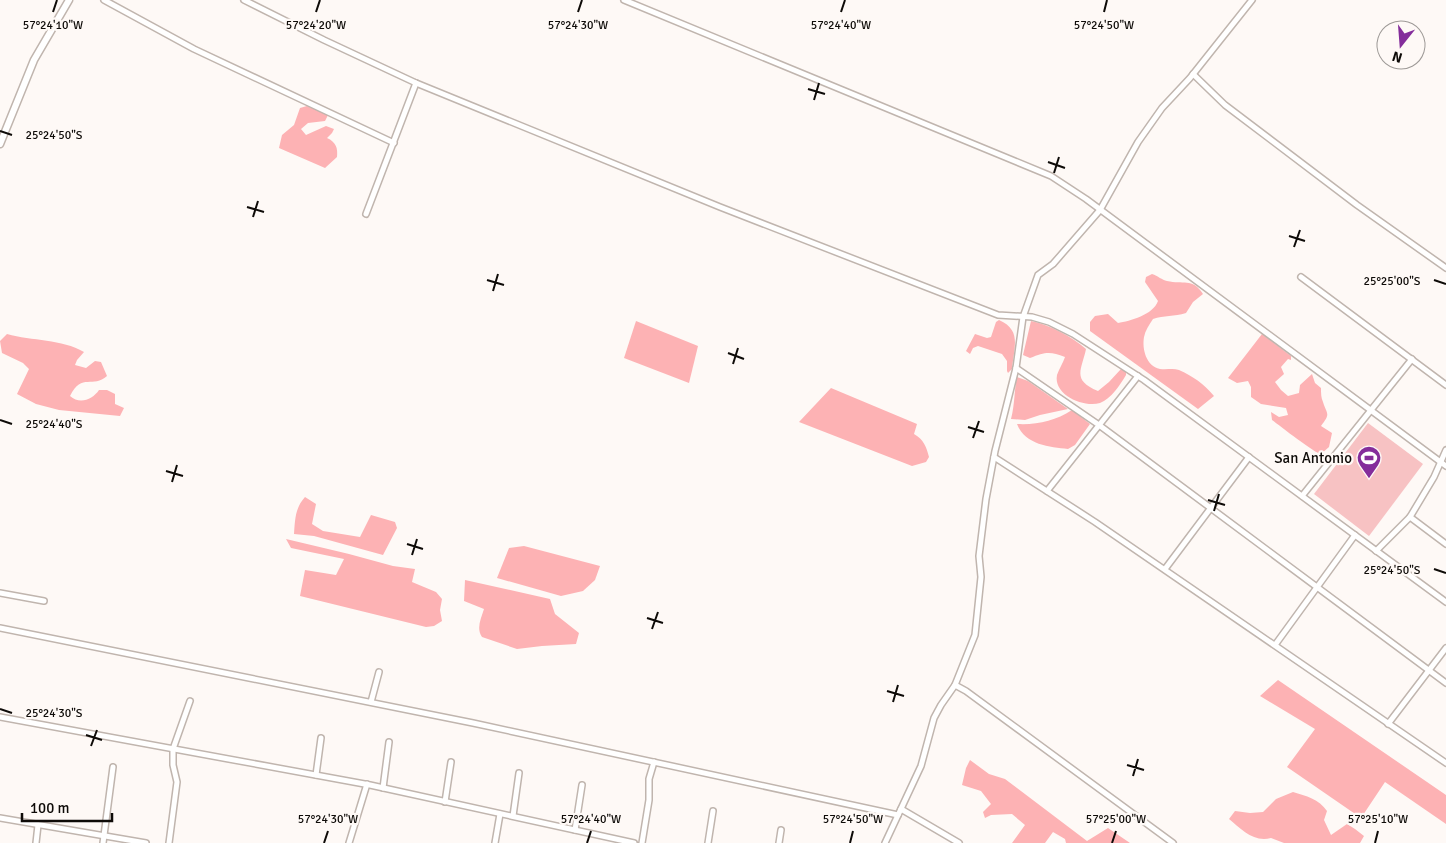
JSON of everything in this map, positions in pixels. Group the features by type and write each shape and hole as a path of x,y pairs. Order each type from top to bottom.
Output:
{"street":[{"path":"0,144 34,60 69,0"},
{"path":"104,0 194,49 394,142"},
{"path":"244,0 416,83 720,207 990,312 1032,317 1049,322 1073,334 1138,376 1446,602"},
{"path":"624,0 1051,176 1100,210 1446,466"},
{"path":"884,843 921,766 934,718 955,685 975,636 982,577 979,556 986,499 994,457 1016,368 1023,317 1038,275 1052,264 1100,210 1138,142 1162,108 1193,74 1252,0"},
{"path":"1193,74 1225,105 1357,205 1446,268"},
{"path":"366,214 416,83"},
{"path":"1302,277 1446,385"},
{"path":"1302,496 1412,360"},
{"path":"1016,368 1100,425 1446,684"},
{"path":"1047,491 1138,376"},
{"path":"1376,551 1410,517 1434,477 1446,450"},
{"path":"994,457 1095,522 1446,763"},
{"path":"1165,570 1249,457"},
{"path":"1410,517 1446,544"},
{"path":"1275,645 1355,535"},
{"path":"0,593 44,601"},
{"path":"0,628 371,702 898,815"},
{"path":"1388,724 1446,648"},
{"path":"371,702 379,672"},
{"path":"955,685 1076,770 1173,843"},
{"path":"169,843 177,782 173,765 173,749 190,701"},
{"path":"0,717 367,784 634,843"},
{"path":"316,775 321,738"},
{"path":"382,788 389,742"},
{"path":"445,802 451,762"},
{"path":"642,843 650,800 649,779 654,762"},
{"path":"103,843 113,767"},
{"path":"513,816 519,773"},
{"path":"349,843 367,784"},
{"path":"575,830 582,785"},
{"path":"902,809 959,843"},
{"path":"708,843 713,811"},
{"path":"496,843 500,814"},
{"path":"0,818 146,843"},
{"path":"36,843 38,825"},
{"path":"779,843 781,830"}],"shaded area":[{"path":"307,106 328,115 325,121 308,123 301,129 306,135 326,126 334,129 327,138 336,146 337,157 325,168 279,148 282,135 294,125 300,108"},
{"path":"1152,274 1167,281 1191,283 1203,294 1193,302 1186,313 1153,319 1144,337 1144,352 1151,364 1160,369 1177,369 1194,378 1214,396 1198,409 1090,331 1090,322 1095,316 1108,314 1118,323 1135,319 1151,310 1158,301 1145,282 1146,277"},
{"path":"999,320 1006,324 1014,334 1015,346 1012,369 1008,373 1007,361 1002,354 978,346 973,348 970,354 966,351 975,334 987,338 991,337 996,322"},
{"path":"636,321 698,346 689,383 624,358"},
{"path":"1031,321 1046,325 1060,332 1086,349 1080,373 1084,383 1090,387 1098,391 1121,369 1126,372 1126,375 1115,391 1104,401 1093,404 1078,402 1065,394 1057,382 1057,375 1065,357 1051,353 1044,353 1030,358 1023,355"},
{"path":"7,334 57,342 84,352 75,365 86,368 95,361 101,362 107,376 102,380 79,385 70,396 78,400 86,400 99,390 107,390 115,394 115,404 124,408 120,416 59,410 36,404 17,394 29,369 23,363 2,353 0,341"},
{"path":"1262,334 1291,356 1291,360 1288,359 1281,367 1284,374 1275,382 1281,390 1288,396 1299,393 1300,385 1312,374 1315,383 1321,388 1327,414 1321,426 1332,433 1329,447 1321,454 1305,445 1272,420 1271,412 1279,417 1288,415 1286,408 1261,404 1251,397 1251,387 1248,381 1237,383 1228,378"},
{"path":"1017,377 1028,381 1068,409 1025,420 1011,419"},
{"path":"831,388 917,424 914,434 926,446 929,457 926,462 912,466 799,422"},
{"path":"1072,410 1090,424 1075,445 1068,449 1046,446 1032,441 1021,431 1017,424 1046,422"},
{"name":"San Antonio","path":"1368,423 1423,464 1369,536 1314,494"},
{"path":"305,497 316,504 312,524 323,531 360,537 371,515 395,522 397,528 383,555 314,536 294,534 297,510"},
{"path":"286,539 393,566 415,569 412,582 436,592 442,599 440,610 442,621 434,626 426,627 300,596 305,570 336,575 344,559 291,548"},
{"path":"524,546 600,566 595,580 583,591 561,596 497,578 509,548"},
{"path":"465,580 550,599 555,614 579,633 576,644 517,649 482,637 479,627 484,609 464,601"},
{"path":"1278,680 1446,795 1446,824 1385,782 1361,818 1287,767 1315,729 1260,696"},
{"path":"970,760 989,774 1005,779 1087,841 1108,828 1130,843 1066,843 1065,839 1053,832 1045,843 1012,843 1025,825 1012,814 991,815 985,818 983,812 991,804 981,791 962,785"},
{"path":"1293,792 1312,799 1324,807 1327,811 1324,820 1331,835 1347,824 1364,836 1360,843 1284,843 1271,838 1259,839 1243,831 1229,819 1235,811 1263,812 1276,799"}],"place":[{"name":"San Antonio","path":"1369,479"}]}
